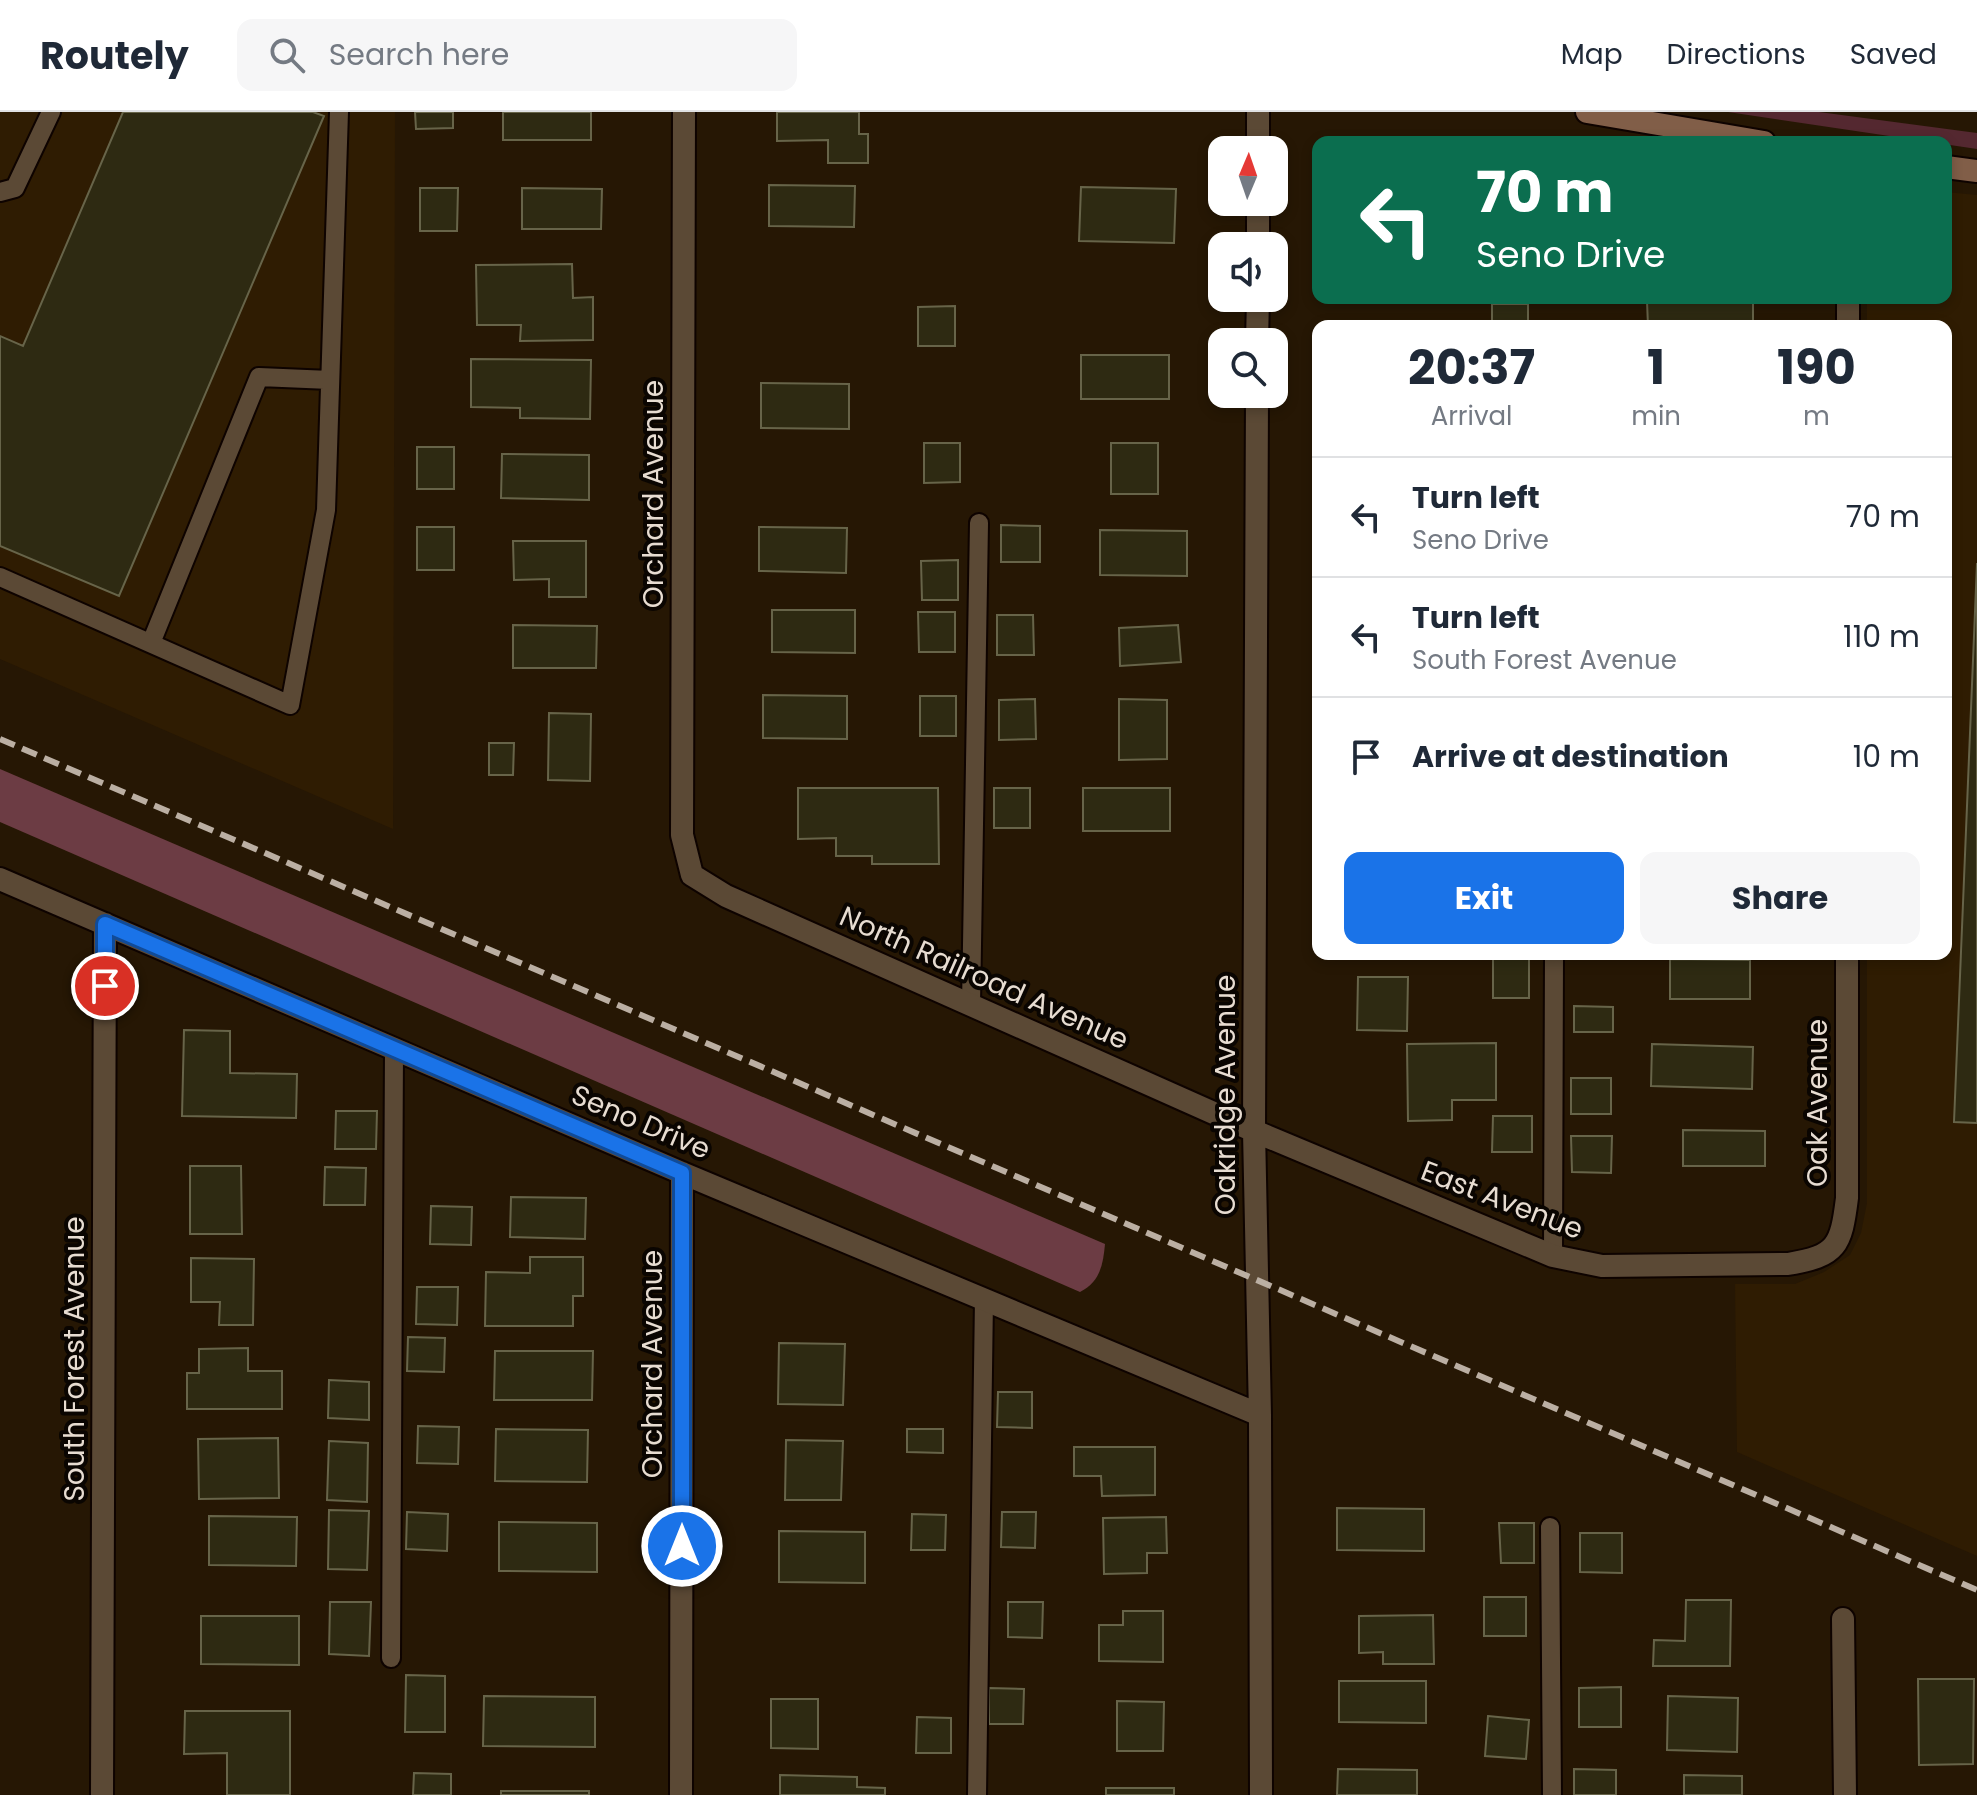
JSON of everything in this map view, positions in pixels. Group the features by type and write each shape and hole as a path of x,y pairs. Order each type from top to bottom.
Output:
{"main road":[{"path":"1587,112 1729,136"},
{"path":"1952,168 1977,171"}],"street":[{"name":"Orchard Avenue","path":"684,112 682,835 692,875"},
{"path":"1258,112 1258,136"},
{"name":"Oakridge Avenue","path":"1257,408 1254,1131 1260,1415 1261,1795"},
{"name":"North Railroad Avenue","path":"692,875 726,896 1254,1131"},
{"name":"Seno Drive","path":"0,879 682,1173 1260,1415"},
{"name":"South Forest Avenue","path":"102,1795 105,924"},
{"name":"Oak Avenue","path":"1834,1249 1843,1232 1847,1198 1847,960"},
{"name":"East Avenue","path":"1254,1131 1553,1256 1602,1266 1773,1264 1816,1259 1834,1249"},
{"name":"Orchard Avenue","path":"681,1795 682,1173"},
{"path":"1843,1619 1845,1795"}],"lane":[{"path":"0,192 15,188 51,112"},
{"path":"0,577 290,705 326,510 339,112"},
{"path":"151,643 259,377 330,380"},
{"path":"971,1005 979,523"},
{"path":"1553,1256 1554,960"},
{"path":"391,1658 394,1049"},
{"path":"977,1795 984,1299"},
{"path":"1550,1527 1552,1795"}],"shaded area":[{"path":"0,112 395,112 393,829 0,659"},
{"path":"1728,112 1819,112 1977,133 1977,149 1952,145 1952,136 1890,136"},
{"path":"1952,193 1977,195 1977,1556 1737,1452 1735,1284 1795,1284 1824,1272 1850,1255 1861,1233 1867,1203 1867,960 1952,960 1952,320 1867,320 1867,304 1952,304"},
{"path":"0,769 1105,1244 1099,1272 1092,1283 1080,1292 0,822"}],"building":[{"path":"123,112 313,112 324,116 119,596 0,546 0,336 23,346"},
{"path":"415,112 453,112 453,128 416,129"},
{"path":"503,112 591,112 591,140 503,140"},
{"path":"777,112 859,112 859,134 868,134 868,163 828,163 828,140 777,141"},
{"path":"769,185 855,186 854,227 769,226"},
{"path":"1081,187 1176,189 1174,243 1079,241"},
{"path":"420,188 458,188 457,231 420,231"},
{"path":"522,188 602,189 601,229 522,229"},
{"path":"572,264 573,298 593,297 593,340 520,341 521,325 477,325 476,265"},
{"path":"1492,304 1528,304 1528,320 1492,320"},
{"path":"1647,304 1753,304 1753,320 1648,320"},
{"path":"955,306 955,346 918,346 918,307"},
{"path":"1081,355 1169,355 1169,399 1081,399"},
{"path":"471,359 591,360 590,419 520,418 520,408 471,407"},
{"path":"761,383 849,384 849,429 761,428"},
{"path":"924,443 960,443 960,482 924,483"},
{"path":"1111,443 1158,443 1158,494 1111,494"},
{"path":"417,447 454,447 454,489 417,489"},
{"path":"502,454 589,455 589,500 501,498"},
{"path":"1001,525 1040,526 1040,562 1001,562"},
{"path":"417,527 454,527 454,570 417,570"},
{"path":"759,527 847,528 846,573 759,571"},
{"path":"1100,530 1187,531 1187,576 1100,575"},
{"path":"513,541 586,541 586,597 549,597 549,579 514,580"},
{"path":"958,560 958,600 922,600 921,561"},
{"path":"1977,563 1977,1123 1954,1122"},
{"path":"772,610 855,610 855,653 772,652"},
{"path":"918,612 955,612 955,652 919,652"},
{"path":"997,615 1033,615 1034,655 997,655"},
{"path":"513,625 597,626 596,668 513,668"},
{"path":"1178,625 1181,662 1120,666 1119,628"},
{"path":"763,695 847,696 847,739 763,738"},
{"path":"920,696 956,696 956,736 920,736"},
{"path":"1035,699 1036,739 999,740 999,700"},
{"path":"1119,699 1167,700 1167,759 1119,760"},
{"path":"549,713 591,714 590,781 548,780"},
{"path":"489,743 514,743 513,775 489,775"},
{"path":"798,788 938,788 939,864 872,864 872,856 836,856 836,838 798,839"},
{"path":"994,788 1030,788 1030,828 994,828"},
{"path":"1083,788 1170,788 1170,831 1083,831"},
{"path":"1493,960 1529,960 1529,998 1493,998"},
{"path":"1670,960 1750,960 1750,999 1670,999"},
{"path":"1358,977 1408,977 1407,1031 1357,1030"},
{"path":"1574,1006 1613,1007 1613,1032 1574,1032"},
{"path":"184,1030 230,1031 230,1073 297,1074 296,1118 182,1116"},
{"path":"1496,1043 1496,1100 1452,1100 1452,1120 1408,1121 1407,1044"},
{"path":"1652,1044 1753,1047 1752,1089 1651,1086"},
{"path":"1571,1078 1611,1078 1611,1114 1571,1114"},
{"path":"336,1111 377,1111 376,1149 335,1149"},
{"path":"1493,1116 1532,1116 1532,1152 1492,1152"},
{"path":"1683,1130 1765,1131 1765,1166 1683,1166"},
{"path":"1571,1136 1612,1136 1611,1173 1572,1172"},
{"path":"190,1166 241,1166 242,1234 190,1234"},
{"path":"325,1167 366,1168 365,1205 324,1205"},
{"path":"511,1197 586,1198 585,1239 510,1237"},
{"path":"431,1206 472,1207 471,1245 430,1244"},
{"path":"530,1257 583,1257 583,1296 573,1296 573,1326 485,1326 486,1272 530,1273"},
{"path":"191,1258 254,1259 253,1325 219,1325 220,1302 191,1302"},
{"path":"417,1287 458,1287 457,1325 416,1324"},
{"path":"408,1337 445,1338 444,1372 407,1371"},
{"path":"779,1343 845,1344 843,1405 778,1404"},
{"path":"248,1348 248,1371 282,1371 282,1409 187,1409 187,1373 199,1373 199,1349"},
{"path":"495,1351 593,1351 592,1400 494,1400"},
{"path":"329,1380 369,1382 369,1420 328,1418"},
{"path":"998,1392 1032,1392 1032,1428 997,1427"},
{"path":"418,1426 459,1427 458,1464 417,1463"},
{"path":"496,1429 588,1430 587,1482 495,1481"},
{"path":"907,1429 943,1429 943,1453 907,1452"},
{"path":"278,1438 279,1498 199,1499 198,1439"},
{"path":"786,1440 843,1441 841,1500 785,1500"},
{"path":"329,1441 368,1443 367,1502 327,1500"},
{"path":"1074,1447 1155,1447 1155,1495 1102,1496 1101,1476 1074,1476"},
{"path":"1337,1508 1424,1509 1424,1551 1337,1550"},
{"path":"329,1510 369,1511 367,1570 328,1569"},
{"path":"407,1512 448,1514 447,1551 406,1549"},
{"path":"1002,1512 1036,1512 1035,1548 1001,1547"},
{"path":"912,1514 946,1515 945,1550 911,1550"},
{"path":"209,1516 297,1517 296,1566 209,1565"},
{"path":"1166,1517 1167,1553 1147,1553 1147,1573 1104,1574 1103,1518"},
{"path":"499,1522 597,1523 597,1572 499,1571"},
{"path":"1499,1523 1534,1523 1534,1563 1501,1563"},
{"path":"779,1531 865,1532 865,1583 779,1582"},
{"path":"1580,1533 1622,1533 1622,1573 1580,1572"},
{"path":"1484,1597 1526,1597 1526,1636 1484,1636"},
{"path":"1686,1600 1731,1600 1730,1666 1653,1666 1654,1640 1685,1641"},
{"path":"330,1602 371,1602 369,1656 329,1654"},
{"path":"1008,1602 1043,1602 1042,1638 1008,1637"},
{"path":"1123,1611 1163,1611 1163,1662 1099,1661 1099,1625 1123,1625"},
{"path":"1433,1615 1434,1664 1383,1664 1383,1652 1359,1653 1359,1616"},
{"path":"201,1616 299,1616 299,1665 201,1664"},
{"path":"406,1675 445,1676 445,1732 405,1732"},
{"path":"1918,1679 1974,1679 1973,1764 1919,1765"},
{"path":"1339,1681 1426,1681 1426,1723 1339,1722"},
{"path":"1621,1687 1621,1727 1579,1727 1579,1688"},
{"path":"989,1688 1024,1689 1023,1724 989,1724"},
{"path":"484,1696 595,1697 595,1747 483,1746"},
{"path":"1668,1696 1738,1698 1737,1752 1667,1750"},
{"path":"771,1699 818,1699 818,1749 771,1748"},
{"path":"1117,1701 1164,1702 1163,1751 1117,1751"},
{"path":"185,1711 290,1711 290,1795 227,1795 227,1753 184,1754"},
{"path":"1488,1716 1529,1720 1526,1759 1485,1756"},
{"path":"917,1717 951,1718 951,1753 916,1753"},
{"path":"1338,1769 1417,1770 1417,1795 1337,1795"},
{"path":"1574,1769 1616,1770 1616,1795 1574,1795"},
{"path":"414,1773 451,1774 451,1795 413,1795"},
{"path":"780,1775 857,1777 857,1787 885,1788 885,1795 780,1795"},
{"path":"1684,1775 1742,1776 1742,1795 1684,1795"},
{"path":"1106,1788 1174,1788 1174,1795 1106,1795"},
{"path":"501,1791 589,1791 589,1795 501,1795"}],"railway":[{"path":"0,739 1977,1590"}],"route":[{"path":"105,986 105,924 682,1173 682,1546"}]}
